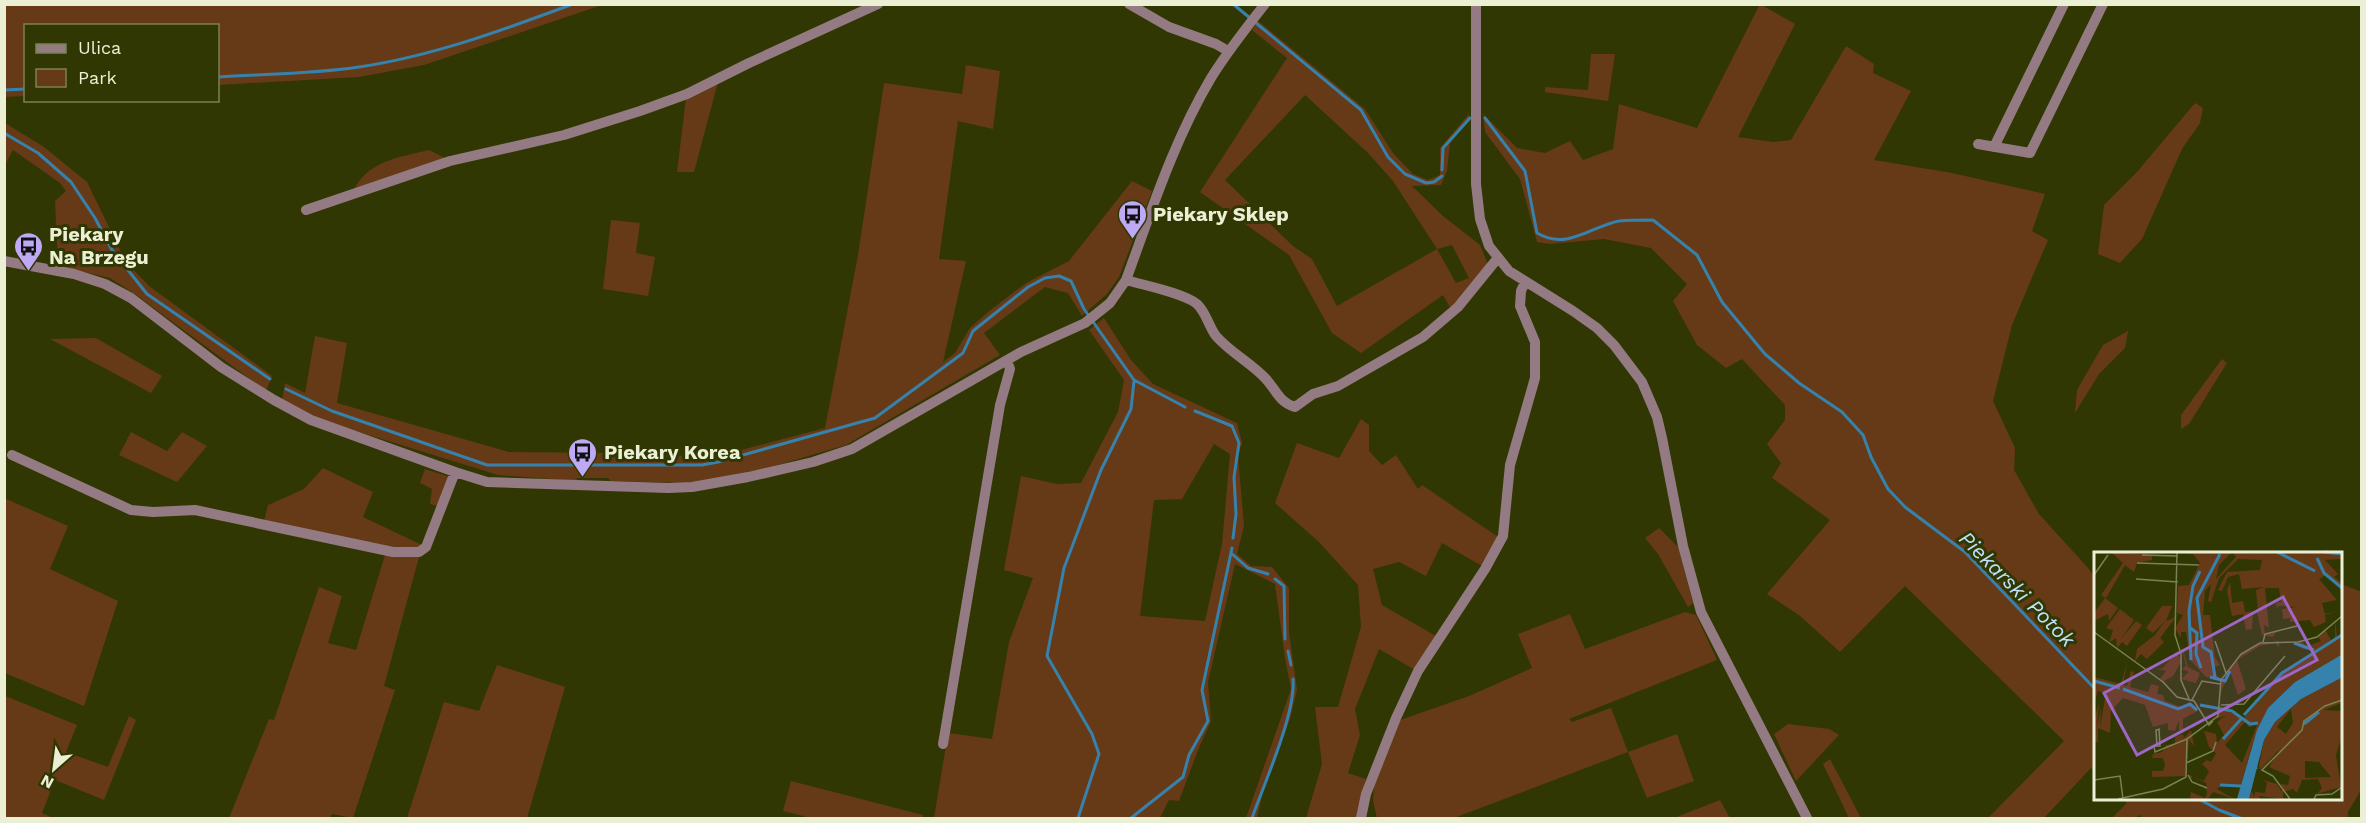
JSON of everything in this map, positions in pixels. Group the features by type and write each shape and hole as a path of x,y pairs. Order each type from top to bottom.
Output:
{"street":[{"path":"306,210 450,161 564,135 640,111 687,94 878,4"},
{"path":"1129,4 1169,27 1228,51"},
{"path":"4,261 95,279 131,298 229,372 311,420 487,482 692,488 748,477 813,462 852,449 1007,360 1085,323 1101,311 1119,293 1126,280 1182,134 1205,88 1228,51 1265,4"},
{"path":"1476,4 1476,184 1479,210 1489,246 1497,259 1509,271 1597,328 1614,345 1641,382 1657,417 1683,546 1701,612 1807,819"},
{"path":"1994,147 2064,4"},
{"path":"1978,144 2030,153 2103,4"},
{"path":"1126,280 1176,294 1194,302 1221,341 1266,379 1282,401 1295,407 1313,394 1338,386 1423,337 1458,307 1497,259"},
{"path":"1361,819 1366,794 1396,718 1418,671 1485,569 1503,536 1510,465 1535,378 1535,342 1520,306 1521,291 1525,282"},
{"path":"943,744 1000,405 1010,369 1007,360"},
{"path":"12,455 131,510 153,512 195,510 393,552 419,552 426,547 455,472"}],"green space":[{"path":"5,4 602,5 424,65 359,77 219,85 219,24 24,24 24,96 5,97"},
{"path":"1760,4 1795,24 1738,137 1773,142 1791,140 1846,46 1874,64 1873,73 1911,91 1874,160 1952,173 2045,194 2032,231 2048,240 2012,325 1993,401 2015,448 2014,470 2039,514 2094,576 2094,770 2091,768 2044,818 1988,818 2064,741 1905,586 1840,652 1799,615 1767,594 1830,520 1772,478 1781,463 1767,444 1785,420 1785,405 1742,359 1726,368 1697,345 1673,301 1687,284 1651,248 1604,239 1550,244 1537,242 1520,179 1485,132 1483,114 1517,148 1545,153 1570,141 1583,160 1613,149 1619,104 1697,128"},
{"path":"1258,21 1365,109 1393,153 1413,174 1428,180 1440,175 1440,148 1469,114 1470,119 1450,143 1447,171 1441,185 1412,186 1443,216 1480,245 1488,264 1451,309 1443,295 1361,353 1332,333 1289,255 1200,192 1287,58 1252,30","holes":["1305,95 1368,153 1393,181 1437,249 1337,306 1312,259 1293,246 1225,180","1452,245 1469,278 1456,283 1437,249"]},
{"path":"1591,54 1615,54 1608,101 1545,92 1545,87 1588,90"},
{"path":"966,65 1000,71 993,129 958,121 939,259 966,261 943,362 955,353 970,328 988,312 1026,283 1069,261 1132,181 1152,191 1119,277 1107,294 1082,316 1068,293 1045,287 984,333 1000,355 846,445 764,469 687,483 611,481 608,478 577,478 577,481 498,475 327,422 282,400 285,383 305,393 315,336 347,343 337,403 509,452 715,457 825,428 858,255 884,83 962,94"},
{"path":"718,82 694,172 677,172 686,98"},
{"path":"2195,103 2203,108 2200,123 2182,149 2142,239 2120,263 2098,254 2104,205 2137,172"},
{"path":"5,123 44,147 87,182 126,262 149,286 272,376 266,391 110,278 58,266 55,201 66,191 60,183 13,150 5,165"},
{"path":"429,150 447,159 354,190 367,172 376,166 396,158"},
{"path":"611,220 640,223 636,253 655,257 648,296 603,289"},
{"path":"1104,318 1131,360 1153,384 1237,423 1242,443 1238,456 1244,526 1237,554 1251,566 1272,567 1289,588 1289,632 1297,690 1290,719 1264,787 1257,818 1246,818 1291,689 1275,584 1235,564 1208,682 1211,721 1179,801 1169,800 1160,818 934,818 948,733 992,739 1009,642 1033,578 1004,570 1021,476 1057,484 1081,483 1118,412 1124,380 1089,330","holes":["1214,444 1230,454 1222,544 1205,621 1140,616 1154,500 1182,499"]},
{"path":"2128,331 2125,348 2099,374 2075,413 2077,390 2103,345"},
{"path":"96,338 162,376 151,393 50,339"},
{"path":"2222,359 2227,363 2189,424 2181,429 2181,415"},
{"path":"1361,419 1369,425 1369,451 1382,465 1396,455 1418,489 1422,485 1498,537 1482,566 1442,543 1426,576 1399,562 1373,569 1382,605 1436,636 1415,670 1379,649 1355,709 1360,735 1348,773 1366,779 1357,818 1306,818 1322,764 1315,707 1338,707 1361,627 1358,585 1319,542 1275,503 1297,443 1339,458"},
{"path":"131,432 167,451 182,432 207,446 177,482 119,455"},
{"path":"323,468 373,492 363,517 424,546 412,550 395,549 264,521 268,505 304,489"},
{"path":"425,469 450,477 438,506 430,504 432,489 420,483"},
{"path":"4,498 68,526 50,569 118,601 84,706 5,673"},
{"path":"1659,528 1678,547 1693,603 1688,607 1658,554 1645,538"},
{"path":"385,555 419,557 384,686 395,690 353,818 332,814 330,818 229,818 269,719 274,720 319,587 342,596 328,643 356,650"},
{"path":"2342,584 2362,592 2361,790 2348,812 2348,818 2143,818 2139,815 2136,818 2112,818 2127,803 2123,799 2342,799"},
{"path":"1685,612 1696,615 1717,660 1569,719 1572,722 1611,708 1628,752 1454,818 1377,818 1373,801 1374,787 1400,720 1469,696 1532,668 1518,634 1570,614 1585,649"},
{"path":"497,665 565,687 527,818 407,818 444,702 479,711"},
{"path":"5,696 77,725 66,752 108,767 129,716 136,720 104,800 55,780 42,813 53,818 5,818"},
{"path":"1788,724 1829,729 1839,735 1796,781 1774,734"},
{"path":"1677,734 1694,781 1647,798 1628,752"},
{"path":"1830,759 1861,818 1849,818 1823,764"},
{"path":"791,781 923,815 923,818 811,818 783,811"},
{"path":"1720,800 1730,818 1674,818"}],"waterway":[{"path":"219,77 324,71 387,62 467,41 573,4"},
{"name":"Piekarski Potok","path":"1233,4 1361,110 1388,157 1405,174 1426,183 1434,182 1442,176"},
{"path":"4,90 24,89"},
{"name":"Piekarski Potok","path":"1442,170 1443,148 1470,118"},
{"name":"Piekarski Potok","path":"1485,118 1525,171 1537,233 1548,238 1569,238 1619,221 1653,220 1697,255 1722,302 1765,354 1799,383 1842,412 1863,435 1871,457 1888,489 1905,507 1965,552 2094,688"},
{"path":"4,133 38,153 71,182 95,218 112,250 147,294 270,379"},
{"path":"286,389 332,411 487,465 702,465 875,418 963,353 973,331 1028,287 1045,278 1059,276 1071,281 1084,309 1134,380 1185,407"},
{"path":"1078,818 1099,754 1092,734 1047,656 1064,568 1101,470 1131,409 1134,381"},
{"path":"1195,411 1232,426 1239,443 1234,477 1236,514 1233,538"},
{"path":"1131,818 1183,777 1189,755 1208,721 1202,690 1232,548"},
{"path":"1231,553 1248,568 1268,574"},
{"path":"1275,579 1284,586 1285,639"},
{"path":"1288,651 1291,665"},
{"path":"1252,818 1285,729 1293,693 1293,679"},
{"name":"Piekarski Potok","path":"2199,799 2240,818"}],"place":[{"name":"Piekary Sklep","path":"1132,240"},
{"name":"Piekary Na Brzegu","path":"28,272"},
{"name":"Piekary Korea","path":"583,478"}]}
